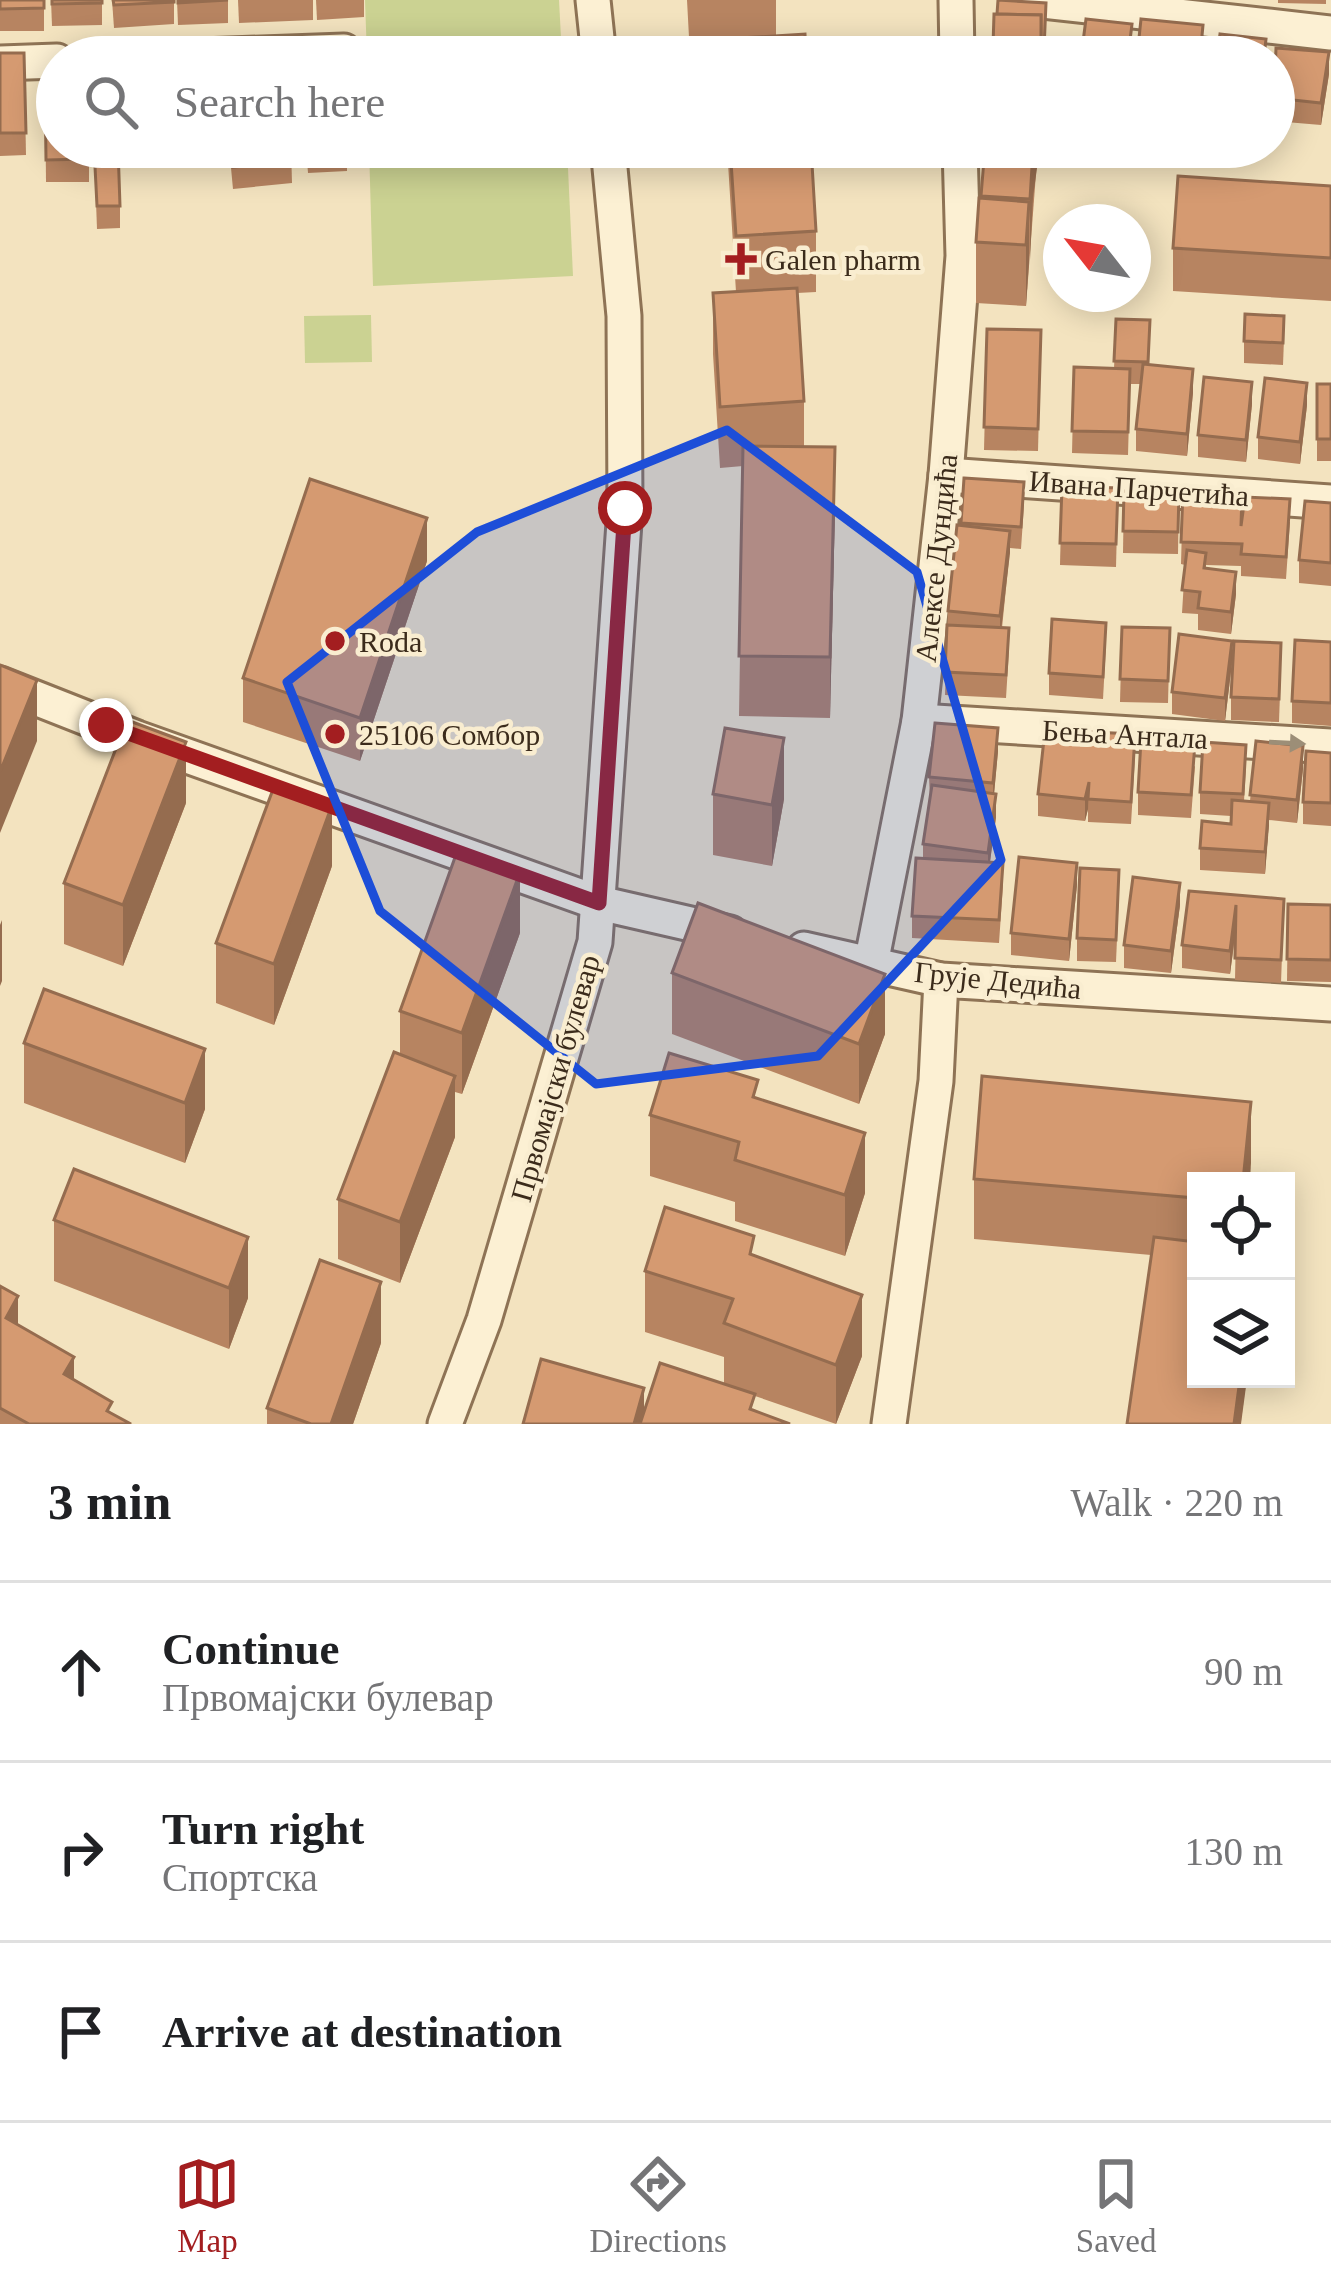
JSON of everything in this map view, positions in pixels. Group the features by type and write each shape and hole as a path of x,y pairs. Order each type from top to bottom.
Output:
{"street":[{"path":"593,0 597,36"},
{"path":"956,0 957,36"},
{"path":"1034,0 1331,33"},
{"path":"0,63 36,62"},
{"name":"Првомајски булевар","path":"445,1424 484,1320 595,942 625,508 624,316 610,168"},
{"name":"Алексе Дундића","path":"872,964 919,722 946,475 963,256 961,168"},
{"name":"Ивана Парчетића","path":"946,475 1331,502"},
{"name":"Грује Дедића","path":"0,684 137,738 599,903 941,980 1331,1004"},
{"name":"Бења Антала","path":"919,722 1331,746"},
{"path":"889,1424 936,1081 941,980"}],"highlighted area":[{"path":"727,430 917,572 1001,860 818,1056 596,1084 380,911 287,682 477,532"}],"green space":[{"path":"365,0 559,0 561,36 366,36"},
{"path":"370,168 568,168 573,276 373,286"},
{"path":"371,315 372,362 305,363 304,316"}],"building":[{"path":"0,0 44,0 44,8 0,9"},
{"path":"52,0 102,0 102,3 52,4"},
{"path":"113,0 174,0 174,2 114,5"},
{"path":"998,0 1046,3 1045,36 1041,15 997,14"},
{"path":"994,14 1041,15 1041,36 993,36"},
{"path":"1086,19 1132,24 1131,36 1084,36"},
{"path":"1141,19 1203,25 1202,36 1139,36"},
{"path":"1295,49 1329,52 1321,103 1295,100"},
{"path":"0,53 24,53 26,133 0,133"},
{"path":"95,168 119,168 120,206 97,206"},
{"path":"731,168 812,168 816,231 736,236"},
{"path":"983,168 1032,168 1030,199 981,196"},
{"path":"1178,176 1331,186 1331,258 1173,248"},
{"path":"979,198 1029,202 1026,245 976,242"},
{"path":"797,288 804,401 720,407 713,293"},
{"path":"1245,314 1284,316 1283,343 1244,341"},
{"path":"1116,319 1150,320 1148,362 1114,361"},
{"path":"987,329 1041,330 1038,429 984,427"},
{"path":"1143,364 1193,369 1187,434 1136,429"},
{"path":"1074,367 1130,369 1128,432 1072,431"},
{"path":"1204,377 1252,382 1246,440 1198,435"},
{"path":"1265,378 1307,383 1300,442 1258,437"},
{"path":"1317,384 1331,384 1331,439 1317,439"},
{"path":"743,446 835,447 830,657 739,656"},
{"path":"964,478 1024,482 1021,527 961,523"},
{"name":"Roda","path":"310,479 427,518 360,718 243,678"},
{"path":"1062,486 1118,488 1116,544 1060,543"},
{"path":"1124,491 1179,492 1178,532 1123,531"},
{"path":"1183,492 1242,494 1241,526 1245,497 1290,499 1286,557 1241,554 1242,544 1181,542"},
{"path":"1305,501 1331,503 1331,563 1299,560"},
{"path":"957,525 1010,531 1000,616 948,611"},
{"path":"1187,550 1206,553 1204,568 1236,572 1231,612 1198,608 1200,592 1182,590"},
{"path":"1052,619 1106,623 1103,677 1049,673"},
{"path":"947,625 1009,628 1006,675 945,672"},
{"path":"1122,627 1170,628 1168,681 1120,679"},
{"path":"1179,634 1232,641 1225,698 1172,692"},
{"path":"1295,640 1331,642 1331,703 1292,701"},
{"path":"1234,641 1281,643 1279,699 1231,697"},
{"path":"0,665 37,680 0,772"},
{"path":"127,720 186,742 123,905 64,883"},
{"path":"935,723 998,728 993,783 929,777"},
{"path":"725,728 784,738 772,805 713,794"},
{"path":"1045,730 1135,734 1131,802 1088,799 1089,782 1085,799 1038,794"},
{"path":"1141,740 1195,743 1191,795 1138,792"},
{"path":"1256,741 1303,746 1297,800 1250,795"},
{"path":"1203,742 1246,745 1243,794 1200,792"},
{"path":"1306,751 1331,753 1331,803 1303,802"},
{"path":"275,784 332,805 274,964 216,943"},
{"path":"932,785 996,794 988,853 923,844"},
{"path":"1232,800 1269,803 1265,852 1200,848 1202,821 1231,824"},
{"path":"458,849 520,872 462,1033 400,1011"},
{"path":"1019,857 1077,863 1069,939 1011,933"},
{"path":"916,858 1003,863 999,920 912,916"},
{"path":"1080,868 1119,870 1116,940 1077,938"},
{"path":"1133,877 1180,883 1171,951 1124,945"},
{"path":"1189,891 1284,899 1281,960 1235,958 1236,905 1230,951 1182,945"},
{"path":"698,903 885,974 859,1044 672,973"},
{"path":"1288,904 1331,905 1331,960 1287,959"},
{"path":"44,989 205,1049 185,1103 24,1043"},
{"path":"394,1052 455,1076 400,1222 338,1199"},
{"path":"669,1053 758,1080 753,1097 865,1133 845,1195 735,1160 739,1142 650,1115"},
{"path":"982,1076 1251,1102 1244,1172 1187,1172 1187,1197 974,1179"},
{"path":"74,1169 248,1237 229,1288 54,1220"},
{"path":"665,1207 754,1236 750,1254 862,1295 836,1365 724,1323 733,1299 645,1271"},
{"path":"1154,1237 1187,1241 1187,1388 1239,1388 1234,1424 1127,1424"},
{"path":"320,1260 381,1282 331,1424 311,1424 267,1408"},
{"path":"0,1286 18,1296 6,1318 74,1357 64,1374 112,1402 107,1411 131,1424 29,1424 0,1408"},
{"path":"541,1359 644,1388 634,1424 523,1424"},
{"path":"660,1363 755,1394 750,1409 790,1424 640,1424"}],"place":[{"name":"Galen pharm","path":"741,259"},
{"name":"Roda","path":"335,641"},
{"name":"25106 Сомбор","path":"335,734"}],"route":[{"path":"106,725 599,903 625,508"}]}
